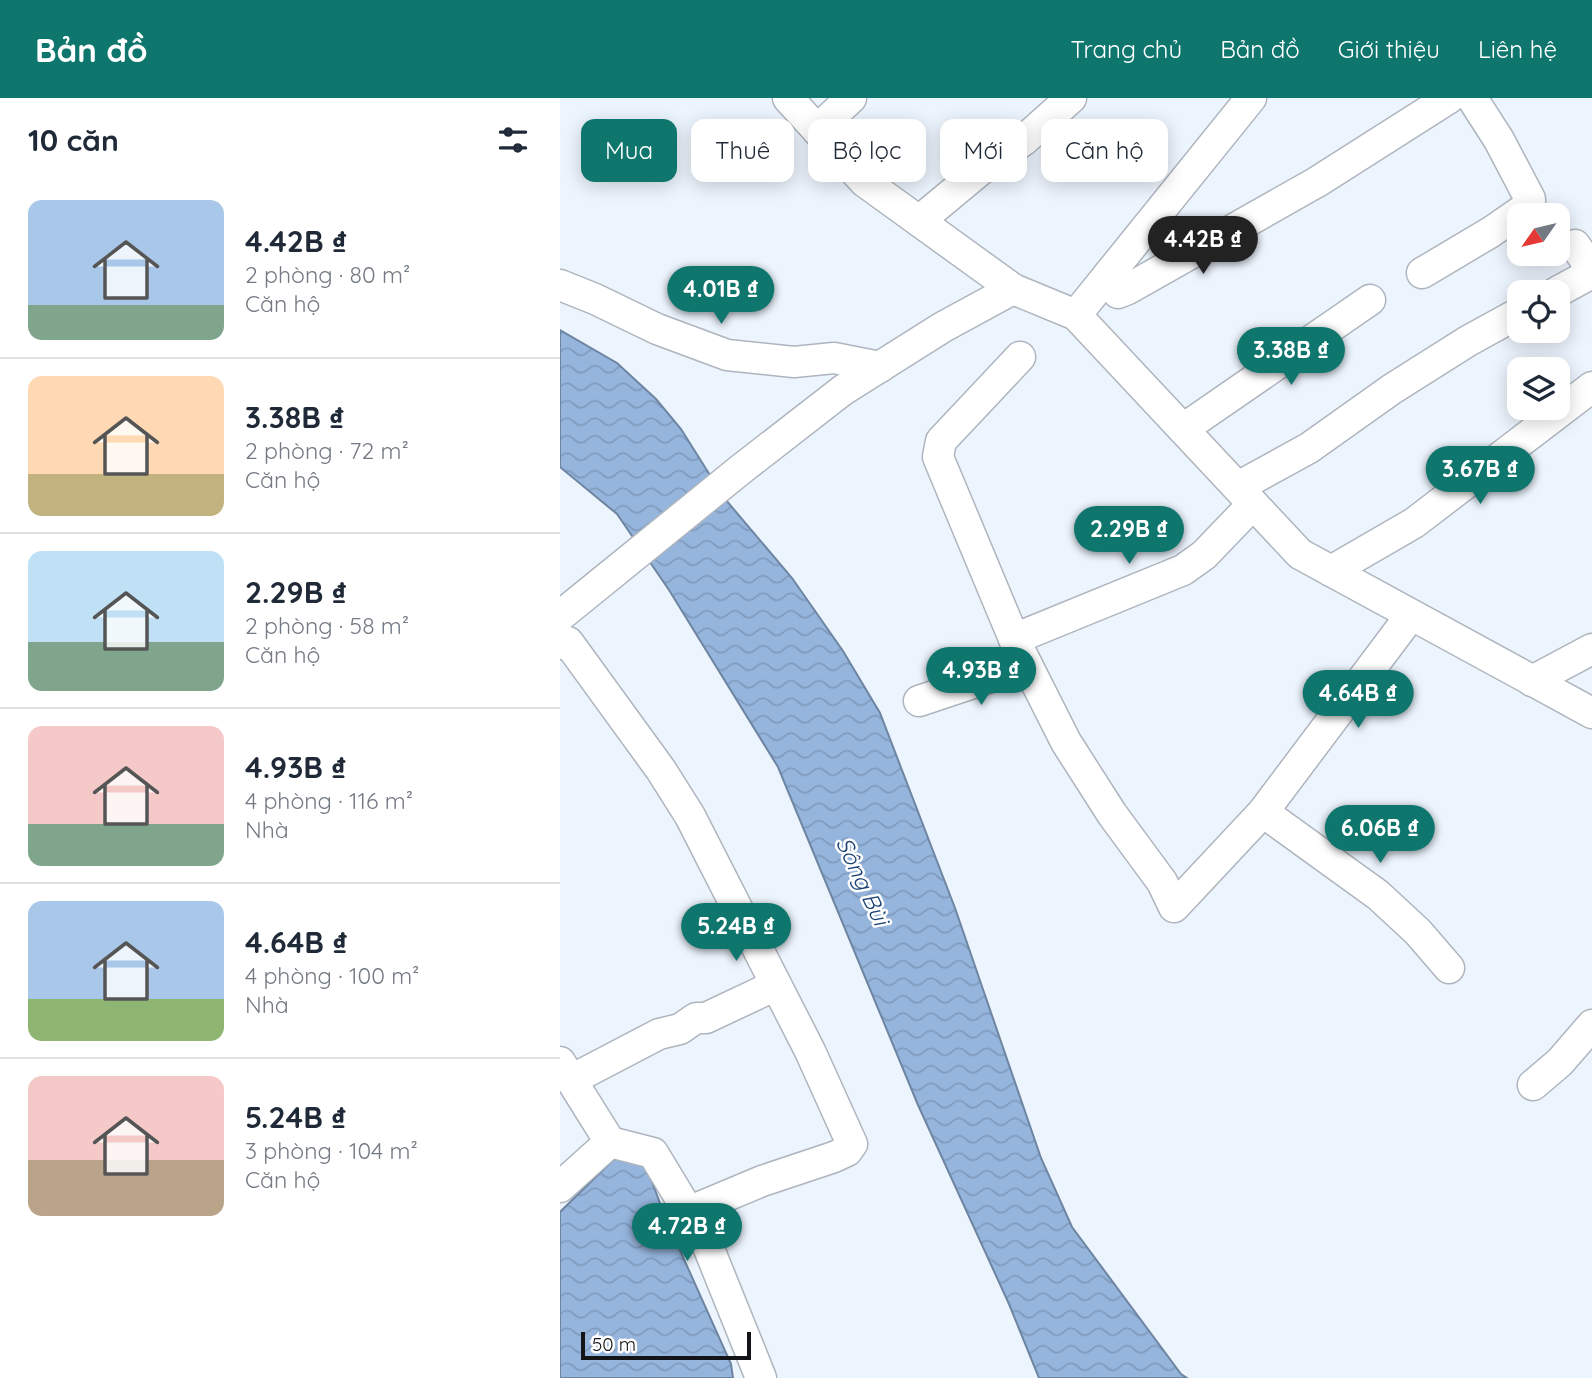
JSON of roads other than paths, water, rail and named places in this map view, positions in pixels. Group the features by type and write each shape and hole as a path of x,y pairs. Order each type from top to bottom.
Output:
{"street":[{"path":"788,98 808,120"},
{"path":"829,119 851,98"},
{"path":"919,221 984,167 1024,140 1071,98"},
{"path":"1076,315 1251,98"},
{"path":"1109,274 1118,293 1128,289 1317,182 1449,98"},
{"path":"1422,273 1530,205 1531,199 1472,98"},
{"path":"865,182 1013,289 1076,315 1300,554 1592,713"},
{"path":"1570,285 1592,272 1575,245"},
{"path":"560,285 657,329 727,355 794,362 834,358 880,367"},
{"path":"560,616 821,406 943,327 1013,289"},
{"path":"1183,429 1370,300"},
{"path":"919,701 1184,570 1203,555 1246,496 1392,389 1507,320"},
{"path":"1020,357 940,441 938,457 1020,652 1066,742 1112,814 1162,882 1174,907 1263,812 1411,615"},
{"path":"1331,571 1414,523 1592,387"},
{"path":"560,644 568,642 574,648 594,681 661,769 690,816 845,1125 852,1147 834,1157 762,1181 688,1212"},
{"path":"1532,681 1592,649"},
{"path":"1263,812 1378,895 1418,932 1449,968"},
{"path":"761,1378 705,1240 653,1153 610,1142 566,1071 680,1028 696,1018 706,1018 776,985"},
{"path":"1533,1085 1560,1062 1592,1025"},
{"path":"560,1187 610,1142"}],"water":[{"name":"Sông Bùi","path":"560,330 617,363 656,399 681,429 725,499 792,578 843,651 880,713 955,908 1041,1158 1072,1227 1181,1374 1187,1378 1039,1378 1009,1304 918,1105 778,767 669,590 617,514 560,467"},
{"path":"614,1159 646,1165 665,1217 731,1364 733,1378 560,1378 560,1212"}]}
